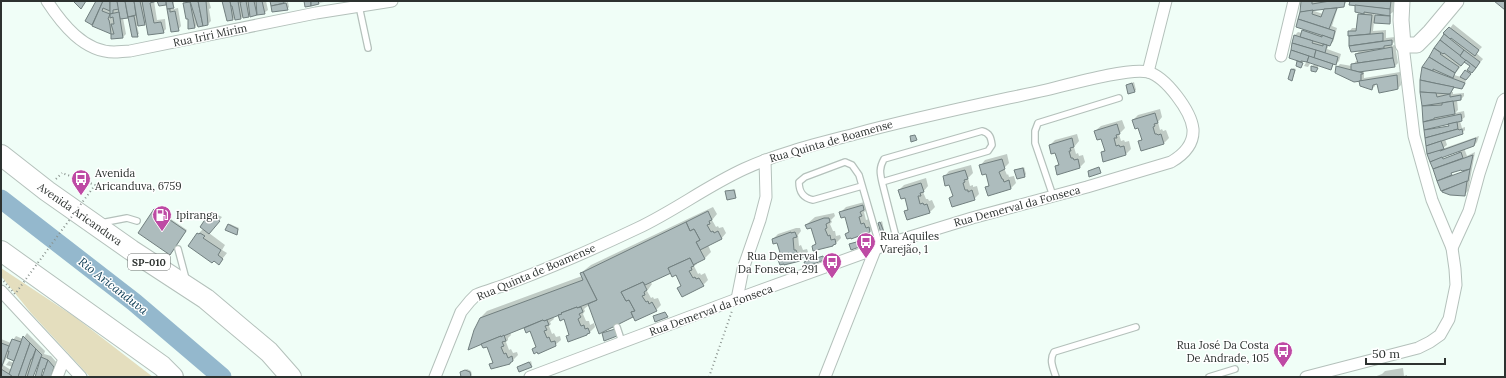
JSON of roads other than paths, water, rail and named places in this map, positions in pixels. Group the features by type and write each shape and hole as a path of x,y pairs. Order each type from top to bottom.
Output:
{"highway":[{"name":"Avenida Aricanduva","path":"1,155 46,191 206,299 269,352 291,377"},
{"path":"1,251 162,366 173,377"}],"main road":[{"path":"1402,1 1401,20 1404,45 1417,45 1456,1"}],"street":[{"name":"Rua Iriri Mirim","path":"47,1 72,32 83,42 105,51 114,52 130,51 316,13 392,1"},
{"path":"1148,72 1166,1"},
{"path":"1281,56 1294,1"},
{"path":"1306,377 1418,348 1440,335 1449,319 1456,285 1452,248 1432,200 1414,136 1404,45"},
{"name":"Rua Quinta de Boamense","path":"435,377 461,312 476,295 569,259 639,227 730,177 765,160 810,146 965,107 1110,75 1148,72"},
{"name":"Rua Demerval da Fonseca","path":"530,377 737,299 897,241 972,218 1087,187 1171,162 1186,150 1191,142 1193,132 1191,121 1183,104 1165,83 1148,72"},
{"path":"1452,248 1468,211 1503,101 1505,99"},
{"path":"737,299 743,269 760,220 766,197 765,160"},
{"path":"825,377 878,249"},
{"path":"2,298 81,377"},
{"path":"57,377 64,359"}],"lane":[{"path":"359,6 368,48"},
{"path":"1053,196 1035,143 1035,131 1038,123 1119,98"},
{"path":"882,182 988,151 992,145 990,135 987,132 982,131 884,159 880,170 882,182 897,241"},
{"path":"862,186 813,200 807,199 802,194 799,189 799,182 805,177 844,162 852,164 862,186 878,249"},
{"path":"94,224 127,218 138,221"},
{"path":"178,249 188,287"},
{"path":"616,327 622,342"},
{"path":"1056,377 1051,363 1051,356 1054,352 1136,327"},
{"path":"1209,377 1235,369"}],"waterway":[{"name":"Rio Aricanduva","path":"1,199 134,302 222,377"}],"place":[{"name":"Avenida Aricanduva, 6759","path":"81,196"},
{"name":"Ipiranga","path":"162,232"},
{"name":"Rua Aquiles Varejão, 1","path":"866,259"},
{"name":"Rua Demerval Da Fonseca, 291","path":"832,279"},
{"name":"Rua José Da Costa De Andrade, 105","path":"1283,368"}]}
